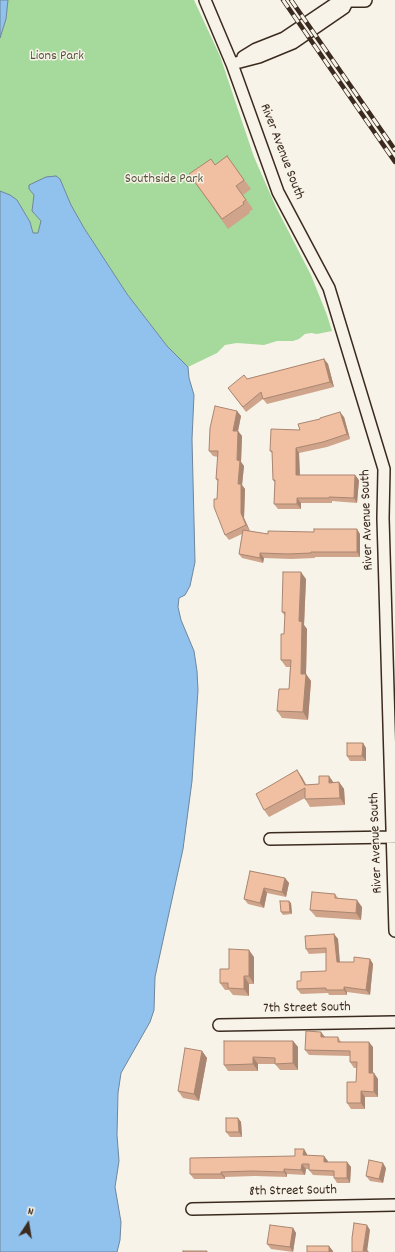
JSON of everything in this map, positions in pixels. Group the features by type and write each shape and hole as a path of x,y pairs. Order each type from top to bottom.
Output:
{"street":[{"name":"River Avenue South","path":"205,0 232,64 278,192 329,288 389,468 383,518 394,837 395,931"},
{"path":"232,64 259,57 293,43 344,8 348,0 365,0"},
{"path":"270,839 394,837"},
{"name":"7th Street South","path":"219,1025 395,1022"},
{"name":"8th Street South","path":"192,1209 395,1205"}],"green space":[{"name":"Southside Park","path":"8,0 194,0 220,56 254,157 276,207 311,275 332,331 317,334 305,334 299,339 293,341 277,341 264,345 237,343 225,345 217,353 188,367 167,346 127,294 84,228 71,205 60,179 29,189 34,195 32,211 41,221 39,233 33,233 30,222 17,200 0,191 0,38 6,19"}],"water":[{"path":"0,0 8,0 6,19 0,38"},
{"path":"56,176 60,179 71,205 84,228 127,294 167,346 188,367 189,378 194,395 192,439 195,562 190,586 185,595 179,598 178,607 181,620 194,651 197,671 198,690 192,781 183,849 155,977 154,1010 150,1022 121,1073 118,1093 117,1135 119,1161 115,1187 121,1222 120,1240 117,1252 0,1252 0,191 17,200 30,222 33,233 38,233 41,221 32,211 34,195 29,189 29,185 46,177"}],"building":[{"path":"227,156 244,180 236,186 246,200 243,202 244,204 222,219 189,174 211,159 215,165"},
{"path":"324,359 330,382 263,399 261,392 243,407 228,388 244,375 247,379"},
{"path":"215,406 237,411 233,431 238,431 237,460 240,461 238,484 241,484 241,513 246,525 225,535 214,507 214,499 217,499 218,479 216,479 218,451 209,451 210,428"},
{"path":"340,412 347,434 323,442 296,448 296,475 355,475 354,498 297,498 297,504 274,504 275,480 273,480 272,451 270,451 271,429 300,430 298,424 320,419"},
{"path":"314,529 357,529 357,552 311,552 288,554 260,553 260,558 239,554 243,530 268,534 268,531 314,532"},
{"path":"283,572 301,572 299,621 302,622 301,674 306,674 303,712 277,711 279,689 289,689 291,660 281,660 281,634 284,634 285,612 282,612"},
{"path":"347,743 363,743 362,756 347,756"},
{"path":"297,770 305,785 319,784 319,776 329,776 329,783 339,782 340,798 305,799 305,788 264,810 256,794"},
{"path":"250,871 285,878 282,892 264,888 260,903 244,899"},
{"path":"312,892 335,894 335,898 357,900 356,913 310,910"},
{"path":"280,901 289,901 290,912 281,912"},
{"path":"334,934 337,962 354,962 354,957 370,959 366,990 344,987 344,990 326,990 326,988 297,989 297,981 301,981 301,972 326,971 326,948 306,949 305,936"},
{"path":"229,949 249,950 249,976 244,976 244,989 228,988 228,983 220,983 220,969 229,969"},
{"path":"306,1031 321,1032 321,1037 338,1037 338,1042 369,1042 369,1073 374,1073 374,1092 361,1091 361,1103 347,1103 347,1082 356,1082 357,1062 350,1062 350,1051 305,1050"},
{"path":"224,1041 293,1041 293,1063 275,1064 275,1058 253,1057 253,1064 224,1065"},
{"path":"185,1048 202,1051 194,1094 178,1091"},
{"path":"226,1118 238,1118 239,1132 226,1132"},
{"path":"295,1149 304,1149 303,1155 324,1156 324,1162 347,1162 347,1178 334,1178 334,1171 309,1170 309,1164 302,1164 301,1170 284,1169 284,1172 252,1171 221,1172 221,1174 190,1174 190,1158 295,1156"},
{"path":"369,1160 383,1163 379,1179 366,1176"},
{"path":"354,1223 367,1225 363,1251 368,1252 352,1252"},
{"path":"270,1225 293,1228 290,1247 267,1244"},
{"path":"307,1246 329,1246 329,1252 307,1252"},
{"path":"207,1251 207,1252 183,1252"}],"railway":[{"path":"283,0 395,162"},
{"path":"291,0 395,150"}],"park label":[{"name":"Lions Park","path":"57,57"}]}
